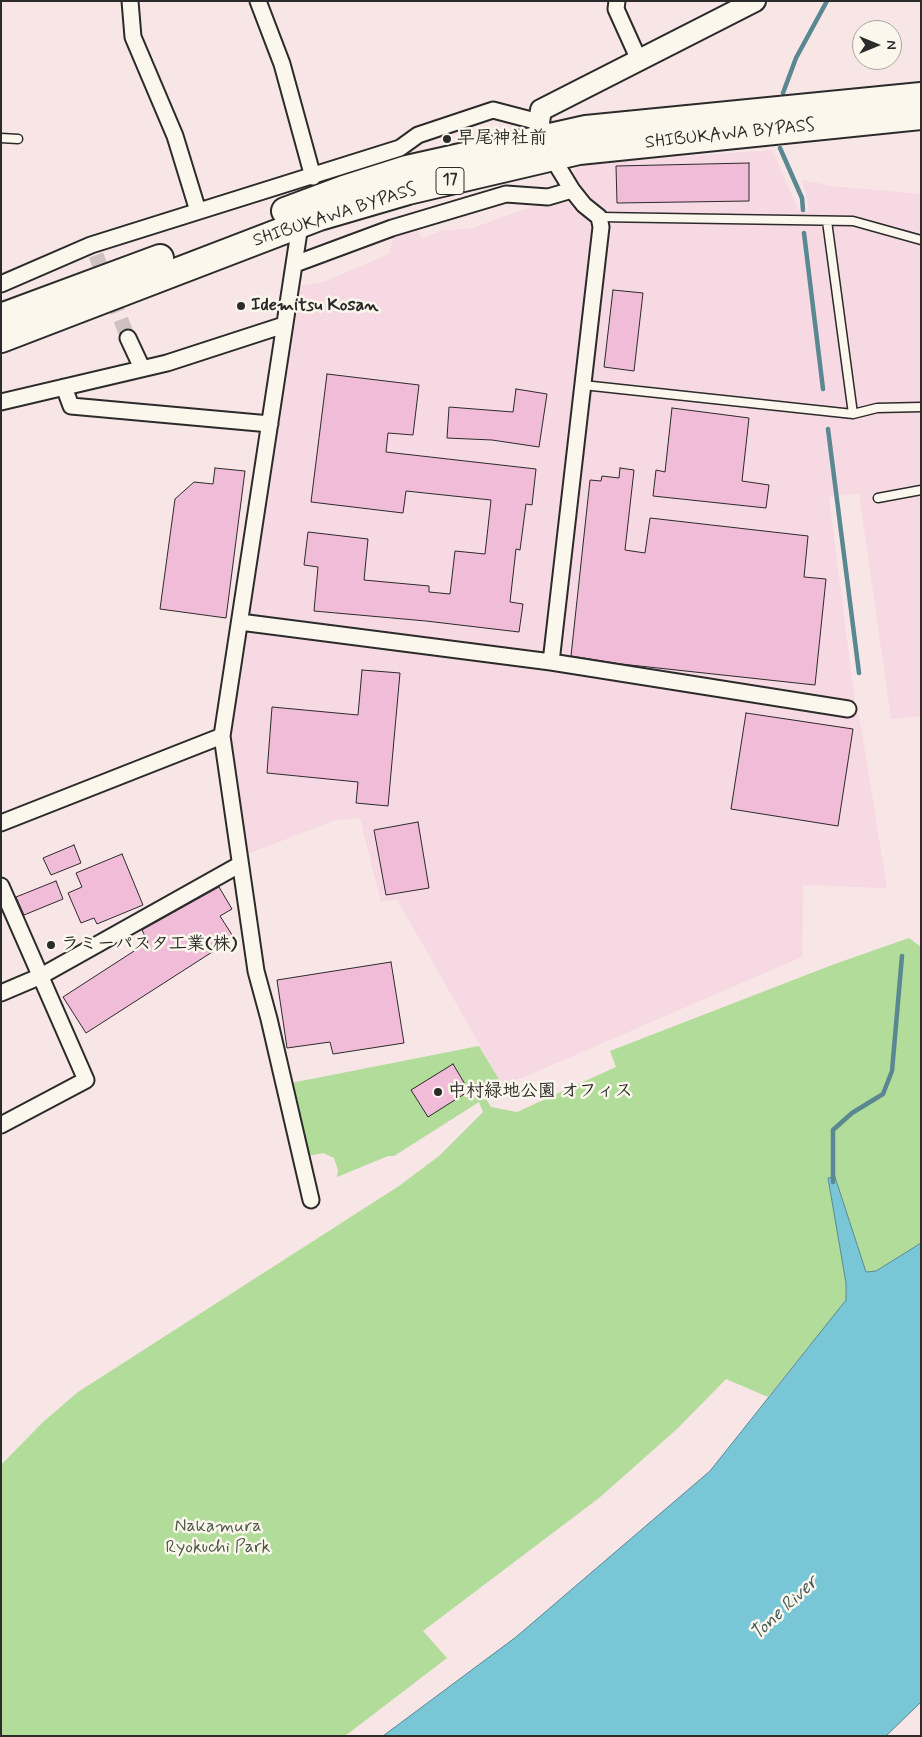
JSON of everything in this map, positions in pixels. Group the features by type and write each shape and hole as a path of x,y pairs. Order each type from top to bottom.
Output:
{"highway":[{"name":"SHIBUKAWA BYPASS","path":"1,317 344,189 407,170 586,129 921,96"},
{"name":"SHIBUKAWA BYPASS","path":"1,339 300,225 408,191 544,139 579,151 690,138 921,116"}],"street":[{"path":"130,1 133,37 175,136 198,211"},
{"path":"258,1 282,64 313,177"},
{"path":"617,1 616,9 639,60"},
{"path":"551,662 601,227 599,217 584,205 572,190 544,139 542,110 755,1"},
{"path":"1,284 198,211 313,177 400,148 418,135 493,110 544,139"},
{"path":"294,264 392,228 506,194 548,196 572,190"},
{"path":"300,225 222,736 256,971 311,1200"},
{"path":"1,402 167,363 284,325"},
{"path":"128,338 142,368"},
{"path":"64,387 71,406 270,424"},
{"path":"240,622 551,662 848,709"},
{"path":"1,823 222,736"},
{"path":"1,993 41,976 240,864"},
{"path":"1,886 86,1080 1,1125"}],"lane":[{"path":"1,138 18,139"},
{"path":"599,217 853,220 921,240"},
{"path":"827,220 853,414"},
{"path":"583,385 853,414 877,408 921,407"},
{"path":"878,498 921,490"}],"shaded area":[{"path":"772,150 798,209 809,211 803,180 831,186 921,194 921,716 891,719 859,493 829,497 855,702 861,726 887,888 803,885 802,957 503,1086 397,899 381,902 360,818 333,821 245,855 229,737 299,286 324,282 389,254 393,238 417,228 422,239 441,231 473,228 539,204 567,203 576,165"}],"green space":[{"name":"Nakamura Ryokuchi Park","path":"909,938 921,947 921,1243 876,1271 866,1272 835,1177 828,1178 846,1283 846,1300 768,1397 726,1379 677,1429 599,1498 423,1631 447,1658 345,1736 1,1736 1,1465 43,1422 78,1392 399,1186 439,1156 483,1112 479,1102 394,1156 388,1156 337,1177 338,1170 334,1158 323,1153 308,1156 291,1083 479,1046 503,1086 485,1097 491,1107 517,1112 616,1067 610,1051 832,965"}],"water":[{"name":"Tone River","path":"835,1177 866,1272 876,1271 921,1243 921,1702 886,1736 383,1736 516,1637 710,1471 846,1300 846,1283 828,1178"}],"building":[{"path":"749,163 749,201 617,203 616,166"},
{"path":"613,290 643,293 634,371 604,367"},
{"path":"327,374 419,385 413,435 388,433 386,452 536,469 532,505 526,504 520,550 516,549 510,602 523,604 519,632 314,611 318,567 304,565 308,532 368,539 364,580 429,586 429,592 450,594 455,551 485,554 491,500 406,491 403,513 311,502"},
{"path":"516,389 547,394 539,447 492,440 447,438 449,407 513,412"},
{"path":"672,408 749,418 742,481 769,485 766,508 653,496 656,470 665,472"},
{"path":"215,468 245,471 226,618 160,609 175,499 194,482 213,484"},
{"path":"620,468 634,470 625,550 645,553 650,518 808,536 804,577 826,579 815,685 621,664 571,656 590,480 601,481 602,476 619,478"},
{"path":"362,670 400,673 388,806 356,803 358,782 267,773 272,707 358,715"},
{"path":"746,713 853,729 838,826 731,809"},
{"path":"418,822 429,888 386,895 374,830"},
{"path":"74,845 81,863 51,875 43,858"},
{"path":"122,854 143,905 97,924 94,918 81,923 68,893 82,887 76,873"},
{"path":"56,881 63,899 24,915 16,897"},
{"path":"219,887 232,909 220,916 234,938 86,1033 63,997 148,942 142,930"},
{"path":"391,962 404,1043 333,1054 330,1042 287,1048 277,980"},
{"path":"453,1064 469,1091 428,1117 411,1090"}],"waterway":[{"path":"783,93 796,58 827,1"},
{"path":"780,148 802,198 803,210"},
{"path":"804,233 823,389"},
{"path":"828,429 859,673"},
{"path":"833,1182 833,1130 852,1113 883,1094 892,1071 902,956"}],"tunnel":[{"path":"96,255 128,338"}],"place":[{"name":"早尾神社前","path":"447,139"},
{"name":"Idemitsu Kosan","path":"241,306"},
{"name":"ラミーパスタ工業(株)","path":"51,945"},
{"name":"中村緑地公園 オフィス","path":"438,1092"}]}
